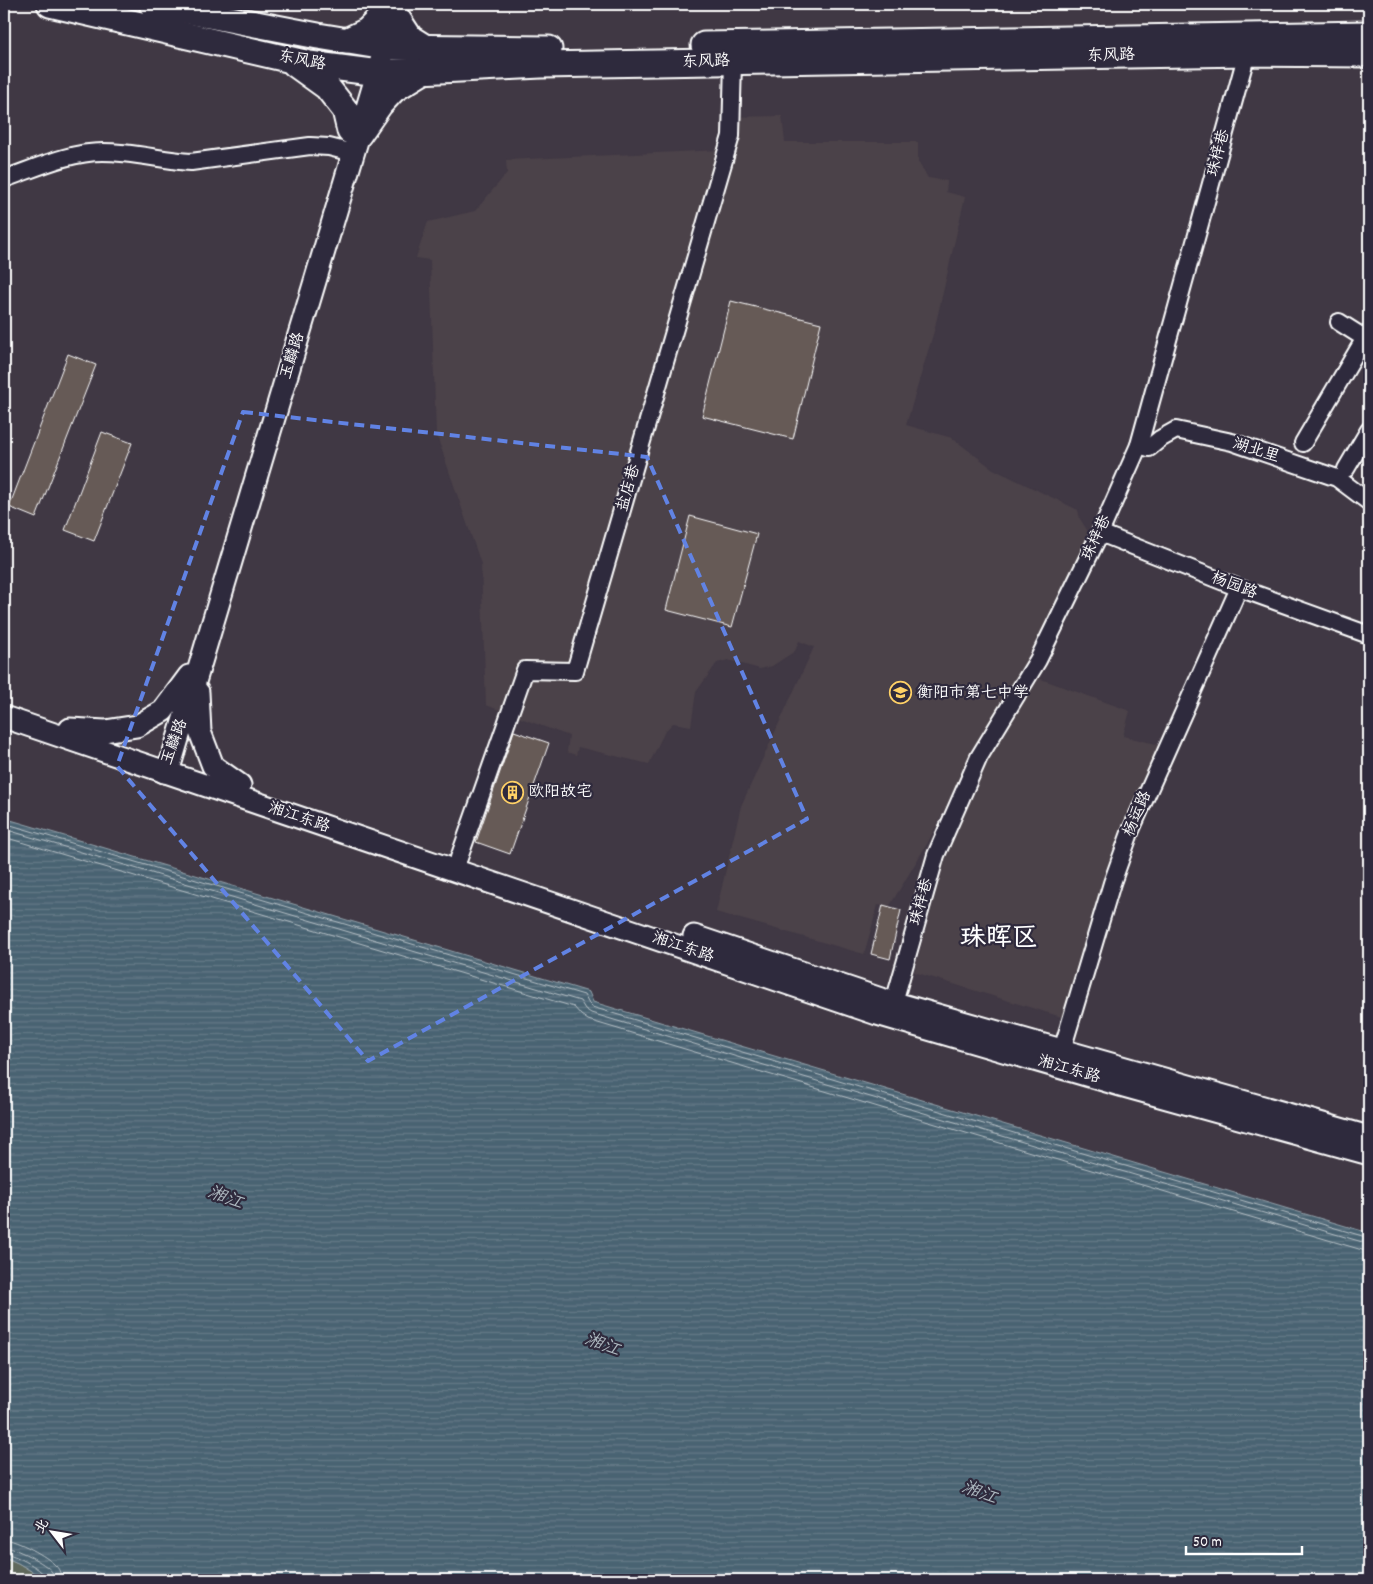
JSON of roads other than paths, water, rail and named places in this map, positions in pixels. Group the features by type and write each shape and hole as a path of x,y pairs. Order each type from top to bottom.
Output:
{"highway":[{"name":"东风路","path":"50,4 308,64 373,72 425,59 536,49 1369,34"},
{"name":"东风路","path":"152,4 380,46 425,59 541,65 1247,53 1369,54"},
{"path":"346,41 367,31 392,9 425,59 380,104 351,139"},
{"path":"289,59 327,87 345,110 351,139"}],"main road":[{"name":"玉麟路","path":"166,765 351,139 392,9"},
{"path":"70,729 105,731 137,726 163,711 193,676"},
{"path":"193,676 200,732 213,766 240,785"},
{"name":"湘江东路","path":"4,707 877,1014 1120,1085 1369,1154"},
{"name":"湘江东路","path":"4,718 240,785 894,1002 1369,1136"}],"street":[{"name":"珠梓巷","path":"894,1002 940,846 979,757 1038,660 1100,533 1139,445 1247,53"},
{"name":"盐店巷","path":"459,858 525,670 576,671 731,136 733,62"},
{"path":"4,179 71,156 102,152 144,155 173,161 191,162 310,146 329,147 351,139"},
{"path":"1303,443 1367,340 1339,322"},
{"name":"湖北里","path":"1139,445 1149,448 1176,430 1232,442 1337,478 1369,502"},
{"path":"1346,469 1369,430"},
{"name":"杨园路","path":"1100,533 1239,588 1369,635"},
{"name":"杨运路","path":"1062,1050 1112,883 1131,830 1239,588"}],"water":[{"name":"湘江","path":"4,818 589,992 593,1002 1369,1233 1369,1580 46,1580 4,1557"}],"place":[{"name":"衡阳市第七中学","path":"901,693"},
{"name":"欧阳故宅","path":"512,792"}],"district":[{"name":"珠晖区","path":"999,939"}]}
